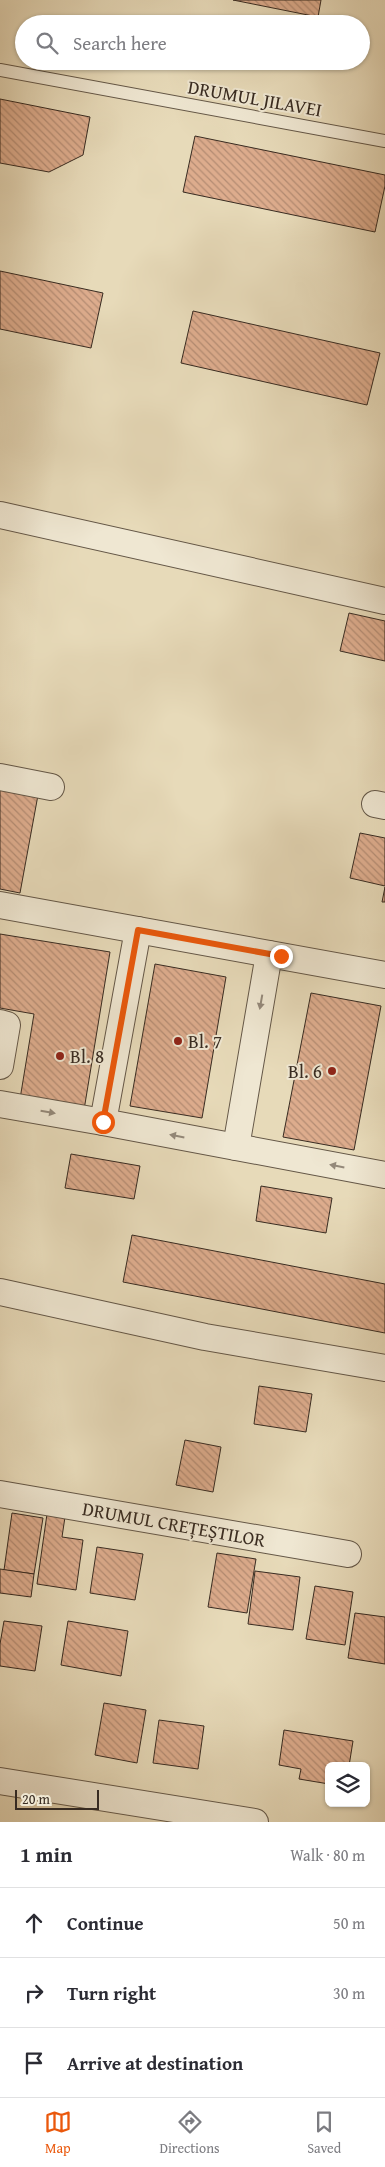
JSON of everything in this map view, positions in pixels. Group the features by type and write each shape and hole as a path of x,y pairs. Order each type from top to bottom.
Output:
{"street":[{"path":"0,515 385,601"},
{"path":"0,777 51,787"},
{"path":"0,905 385,975"},
{"path":"103,1122 138,930"},
{"path":"236,1147 270,954"},
{"path":"0,1024 7,1025 0,1066"},
{"path":"0,1104 385,1175"},
{"path":"0,1292 205,1337 385,1368"},
{"name":"DRUMUL CREȚEȘTILOR","path":"0,1494 348,1554"},
{"path":"0,1781 255,1822"}],"lane":[{"name":"DRUMUL JILAVEI","path":"0,70 385,140"}],"building":[{"path":"233,0 321,0 318,15 308,15"},
{"path":"0,99 90,117 83,155 49,172 0,163"},
{"path":"195,136 385,175 385,186 375,232 183,192"},
{"path":"0,271 103,293 91,348 0,329"},
{"path":"193,311 380,353 367,405 181,363"},
{"path":"349,613 385,621 385,661 340,651"},
{"path":"0,788 38,795 20,893 0,889"},
{"path":"360,833 385,838 385,886 350,878"},
{"path":"385,887 385,902 382,902"},
{"name":"Bl. 8","path":"0,934 110,952 84,1110 20,1099 34,1014 0,1008"},
{"name":"Bl. 7","path":"155,964 226,977 202,1118 130,1106"},
{"name":"Bl. 6","path":"311,993 381,1006 354,1150 283,1137"},
{"path":"71,1154 140,1166 134,1199 65,1188"},
{"path":"261,1186 332,1198 326,1233 256,1221"},
{"path":"132,1235 385,1284 385,1333 123,1282"},
{"path":"259,1386 312,1394 306,1432 254,1424"},
{"path":"185,1440 221,1447 213,1492 176,1485"},
{"path":"12,1513 43,1518 34,1574 4,1570"},
{"path":"47,1514 65,1517 62,1537 83,1540 76,1590 37,1584"},
{"path":"97,1547 143,1554 135,1600 90,1593"},
{"path":"217,1553 256,1559 247,1613 208,1607"},
{"path":"0,1569 34,1574 31,1597 0,1593"},
{"path":"255,1571 300,1577 293,1630 248,1624"},
{"path":"315,1586 353,1592 345,1645 306,1639"},
{"path":"355,1613 385,1617 385,1664 348,1658"},
{"path":"4,1621 42,1626 35,1671 0,1666 0,1644"},
{"path":"68,1621 128,1631 121,1676 61,1665"},
{"path":"104,1703 146,1710 137,1763 95,1755"},
{"path":"159,1720 204,1726 198,1769 153,1763"},
{"path":"284,1730 353,1741 350,1762 325,1762 325,1783 299,1779 301,1769 279,1765"}],"place":[{"name":"Bl. 7","path":"178,1041"},
{"name":"Bl. 8","path":"60,1056"},
{"name":"Bl. 6","path":"332,1071"}],"route":[{"path":"103,1122 138,930 281,956"}]}
